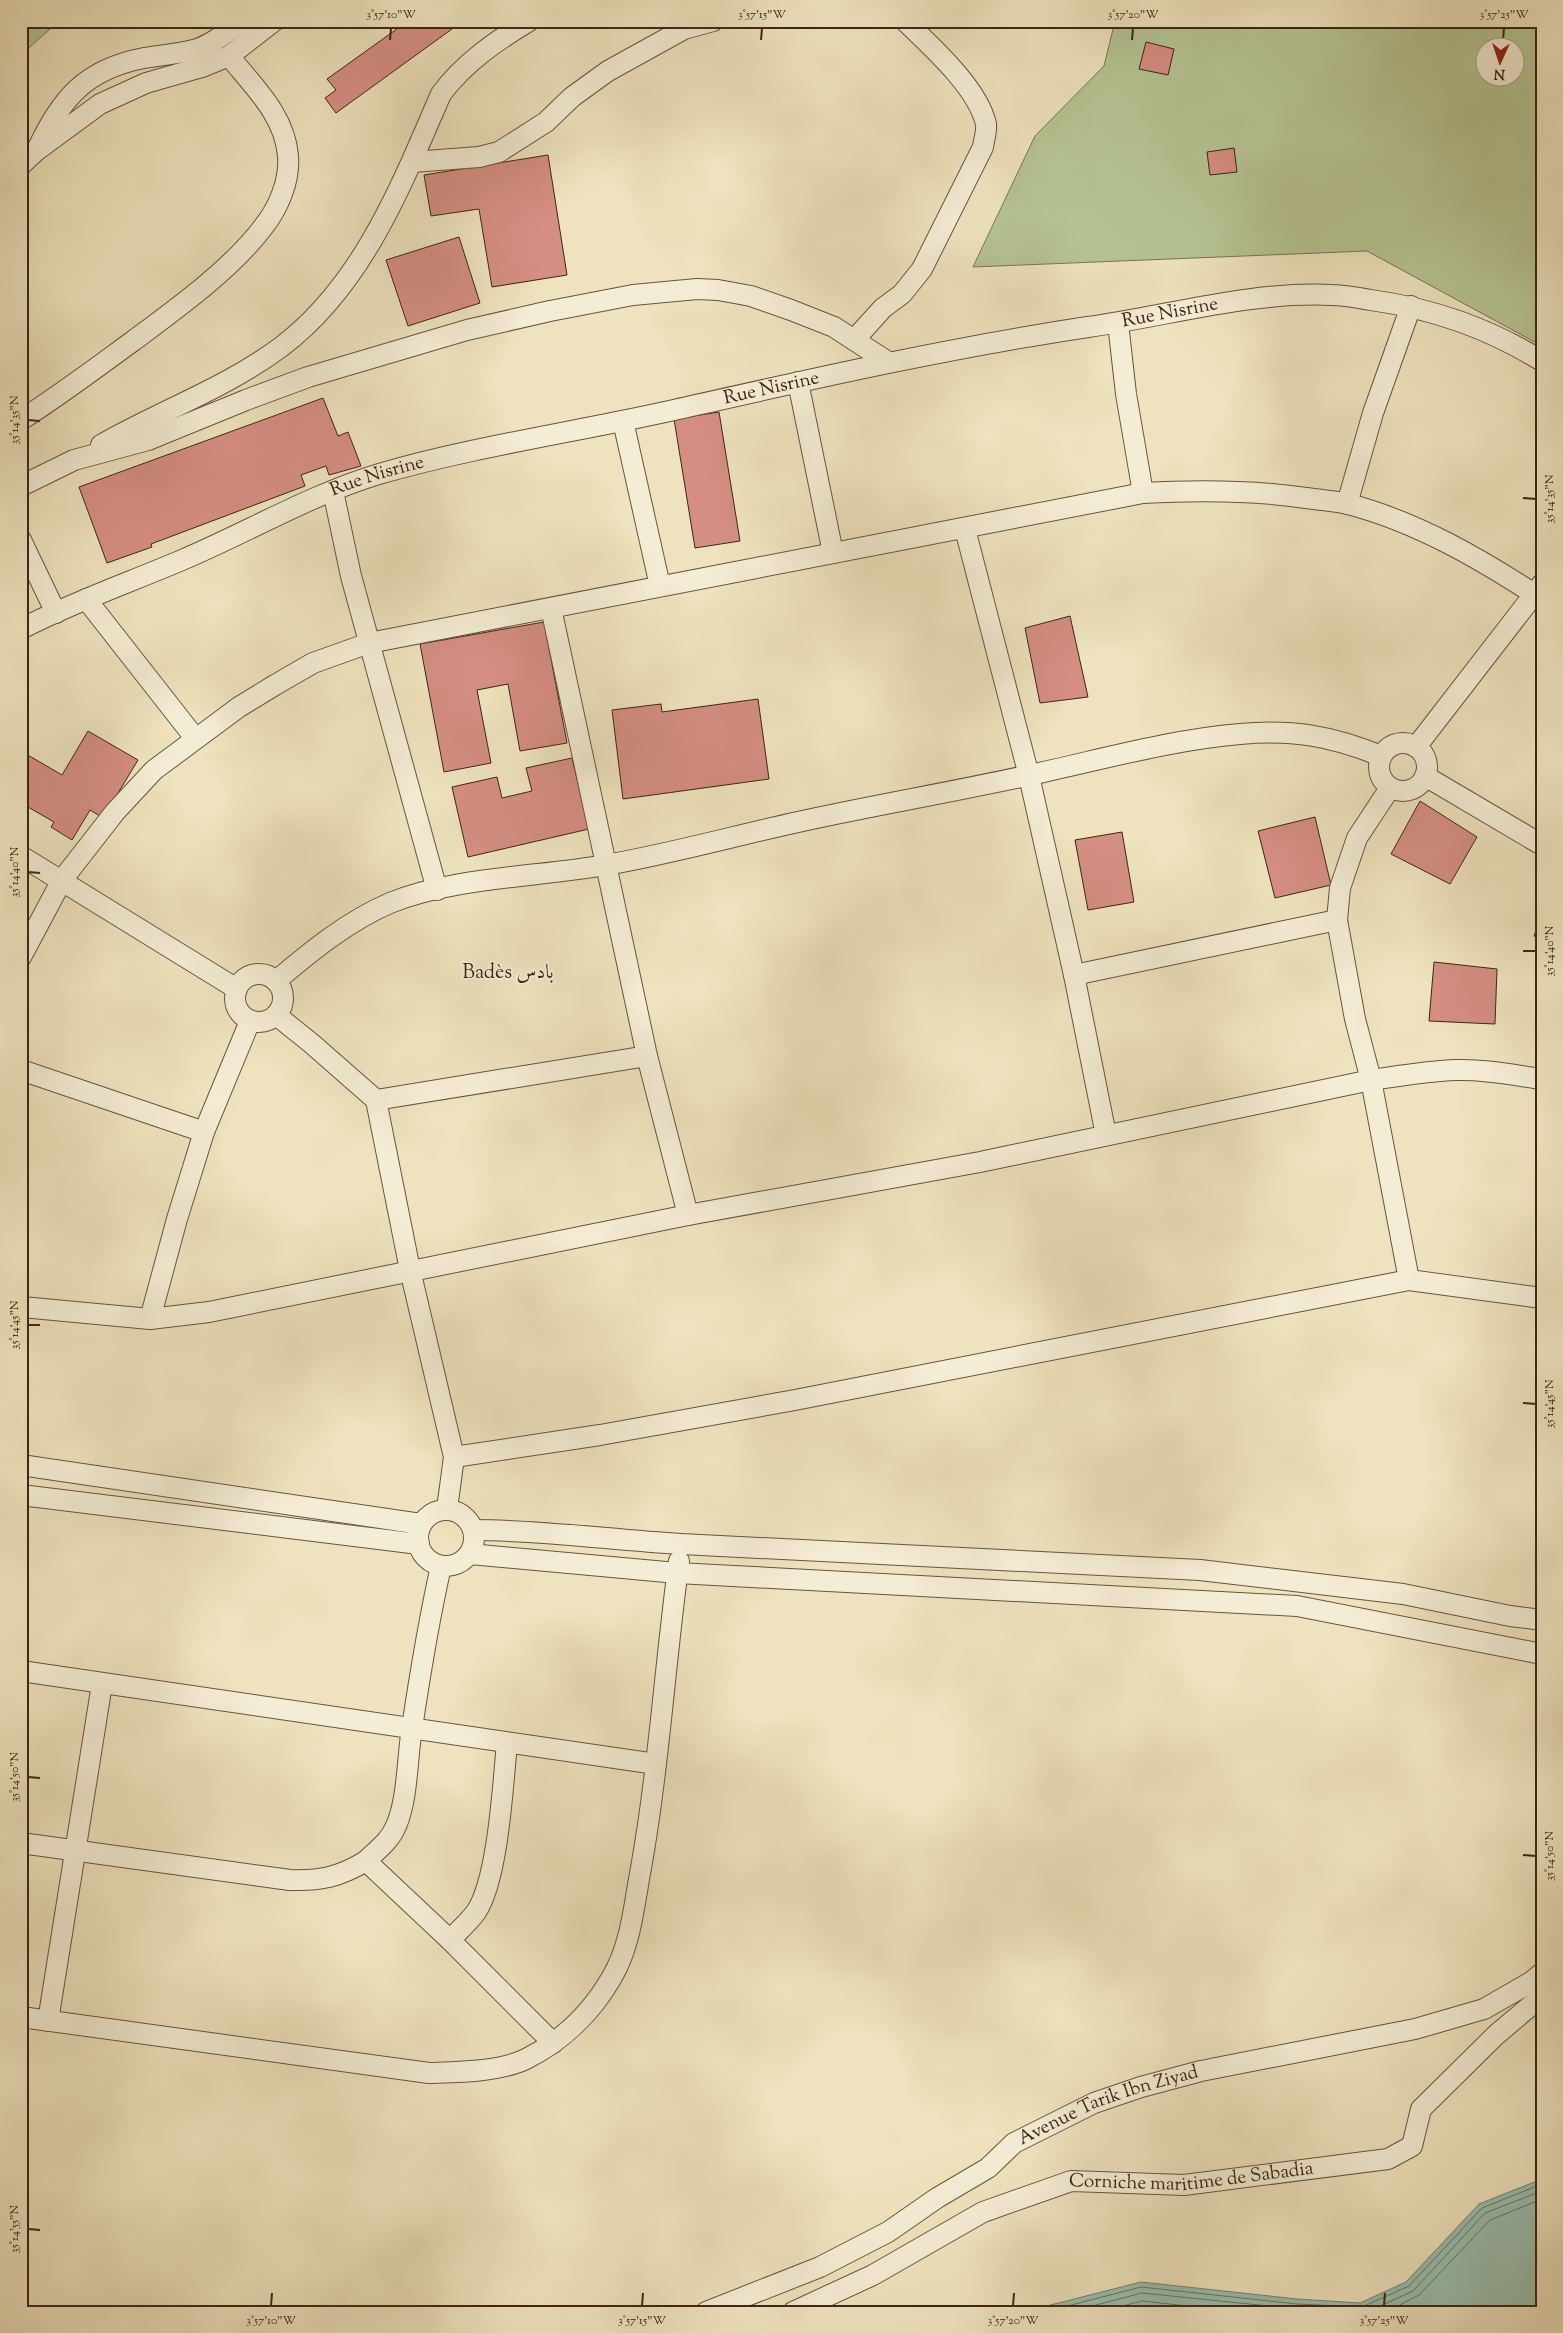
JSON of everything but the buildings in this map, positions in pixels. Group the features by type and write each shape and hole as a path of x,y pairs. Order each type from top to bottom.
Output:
{"street":[{"path":"36,151 52,117 68,97 87,80 106,69 124,62 196,49 208,44 242,21"},
{"path":"21,165 36,151 100,104 123,92 229,56 274,21"},
{"path":"21,486 237,376 280,348 315,319 338,293 387,214 441,94 451,81 478,56 529,21"},
{"path":"412,162 479,157 500,152 546,122 572,97 608,71 684,29 713,21"},
{"path":"854,340 883,308 902,294 922,269 983,147 986,126 983,113 971,92 905,21"},
{"path":"21,420 56,397 178,308 246,247 265,225 281,196 288,173 285,137 280,120 229,56"},
{"path":"74,460 148,440 308,377 467,330 632,295 697,289 718,290 750,296 834,327 888,362"},
{"name":"Rue Nisrine","path":"21,629 86,599 181,560 333,491 376,475 427,462 623,422 888,362 1014,338 1118,323 1202,307 1269,297 1332,294 1412,306 1474,326 1516,346 1542,362"},
{"path":"1347,504 1373,413 1412,306"},
{"path":"1118,323 1126,394 1143,493"},
{"path":"798,382 833,553"},
{"path":"623,422 660,586"},
{"path":"21,957 62,880 116,812 154,770 239,707 313,663 369,643 1143,493 1207,490 1272,493 1347,504 1438,538 1539,592 1416,747"},
{"path":"333,491 351,576 437,890"},
{"path":"965,529 1029,776 1074,975 1106,1135"},
{"path":"21,540 56,613"},
{"path":"86,599 196,738"},
{"path":"551,608 647,1056 688,1214"},
{"path":"276,981 305,956 359,920 391,903 437,890 504,878 606,865 799,822 1029,776 1138,750 1241,734 1290,732 1324,736 1355,745 1381,756"},
{"path":"1399,743 1408,743 1416,747 1426,760 1425,776 1414,789 1398,791 1390,788 1379,775 1378,766 1381,756 1391,746 1399,743"},
{"path":"1425,776 1542,845"},
{"path":"1390,788 1357,838 1340,888 1336,920 1355,1019 1371,1080 1409,1280"},
{"path":"21,856 236,989"},
{"path":"1074,975 1336,920"},
{"path":"259,974 268,976 276,981 281,989 283,998 281,1008 276,1016 268,1021 259,1022 250,1021 242,1015 237,1008 235,998 236,989 242,982 250,976 259,974"},
{"path":"276,1016 311,1043 376,1100 410,1270 454,1457 447,1509"},
{"path":"150,1319 177,1219 204,1132 250,1021"},
{"path":"376,1100 647,1056"},
{"path":"21,1070 204,1132"},
{"path":"22,1307 150,1319 209,1312 688,1214 980,1162 1371,1080 1457,1070 1501,1072 1542,1079"},
{"path":"454,1457 600,1435 795,1400 1409,1280 1542,1298"},
{"path":"21,1465 422,1524"},
{"path":"124,1508 129,1480"},
{"path":"21,1495 418,1544"},
{"path":"447,1509 459,1512 468,1519 474,1530 474,1547 462,1562 452,1566 441,1566 427,1558 418,1544 418,1534 422,1524 432,1513 447,1509"},
{"path":"474,1530 507,1530 612,1540 681,1544 1200,1570 1403,1594 1510,1616 1542,1620"},
{"path":"21,2017 429,2073 496,2067 524,2060 554,2043 575,2026 598,1999 613,1976 627,1942 645,1844 656,1764 681,1544"},
{"path":"470,1554 678,1573 1297,1606 1542,1654"},
{"path":"21,1843 290,1880 315,1880 334,1877 366,1861 386,1842 396,1827 401,1810 430,1612 441,1566"},
{"path":"21,1671 656,1764"},
{"path":"48,2020 102,1684"},
{"path":"450,1940 476,1911 487,1886 495,1848 508,1743"},
{"path":"366,1861 450,1940 554,2043"},
{"name":"Avenue Tarik Ibn Ziyad","path":"706,2312 820,2267 888,2232 937,2198 988,2168 1014,2143 1094,2103 1141,2087 1201,2072 1416,2029 1484,2009 1532,1982 1542,1973"},
{"name":"Corniche maritime de Sabadia","path":"793,2312 873,2275 983,2212 1071,2181 1184,2185 1388,2159 1412,2146 1421,2109 1496,2035 1542,1996"}],"shaded area":[{"path":"21,21 59,21 21,55"},
{"path":"1115,21 1542,21 1542,346 1367,251 973,267 1035,136 1104,66"}],"water":[{"path":"1542,2179 1542,2312 1023,2312 1141,2282 1297,2299 1360,2303 1406,2282 1479,2204"}],"district":[{"name":"Badès بادس","path":"508,973"}]}
